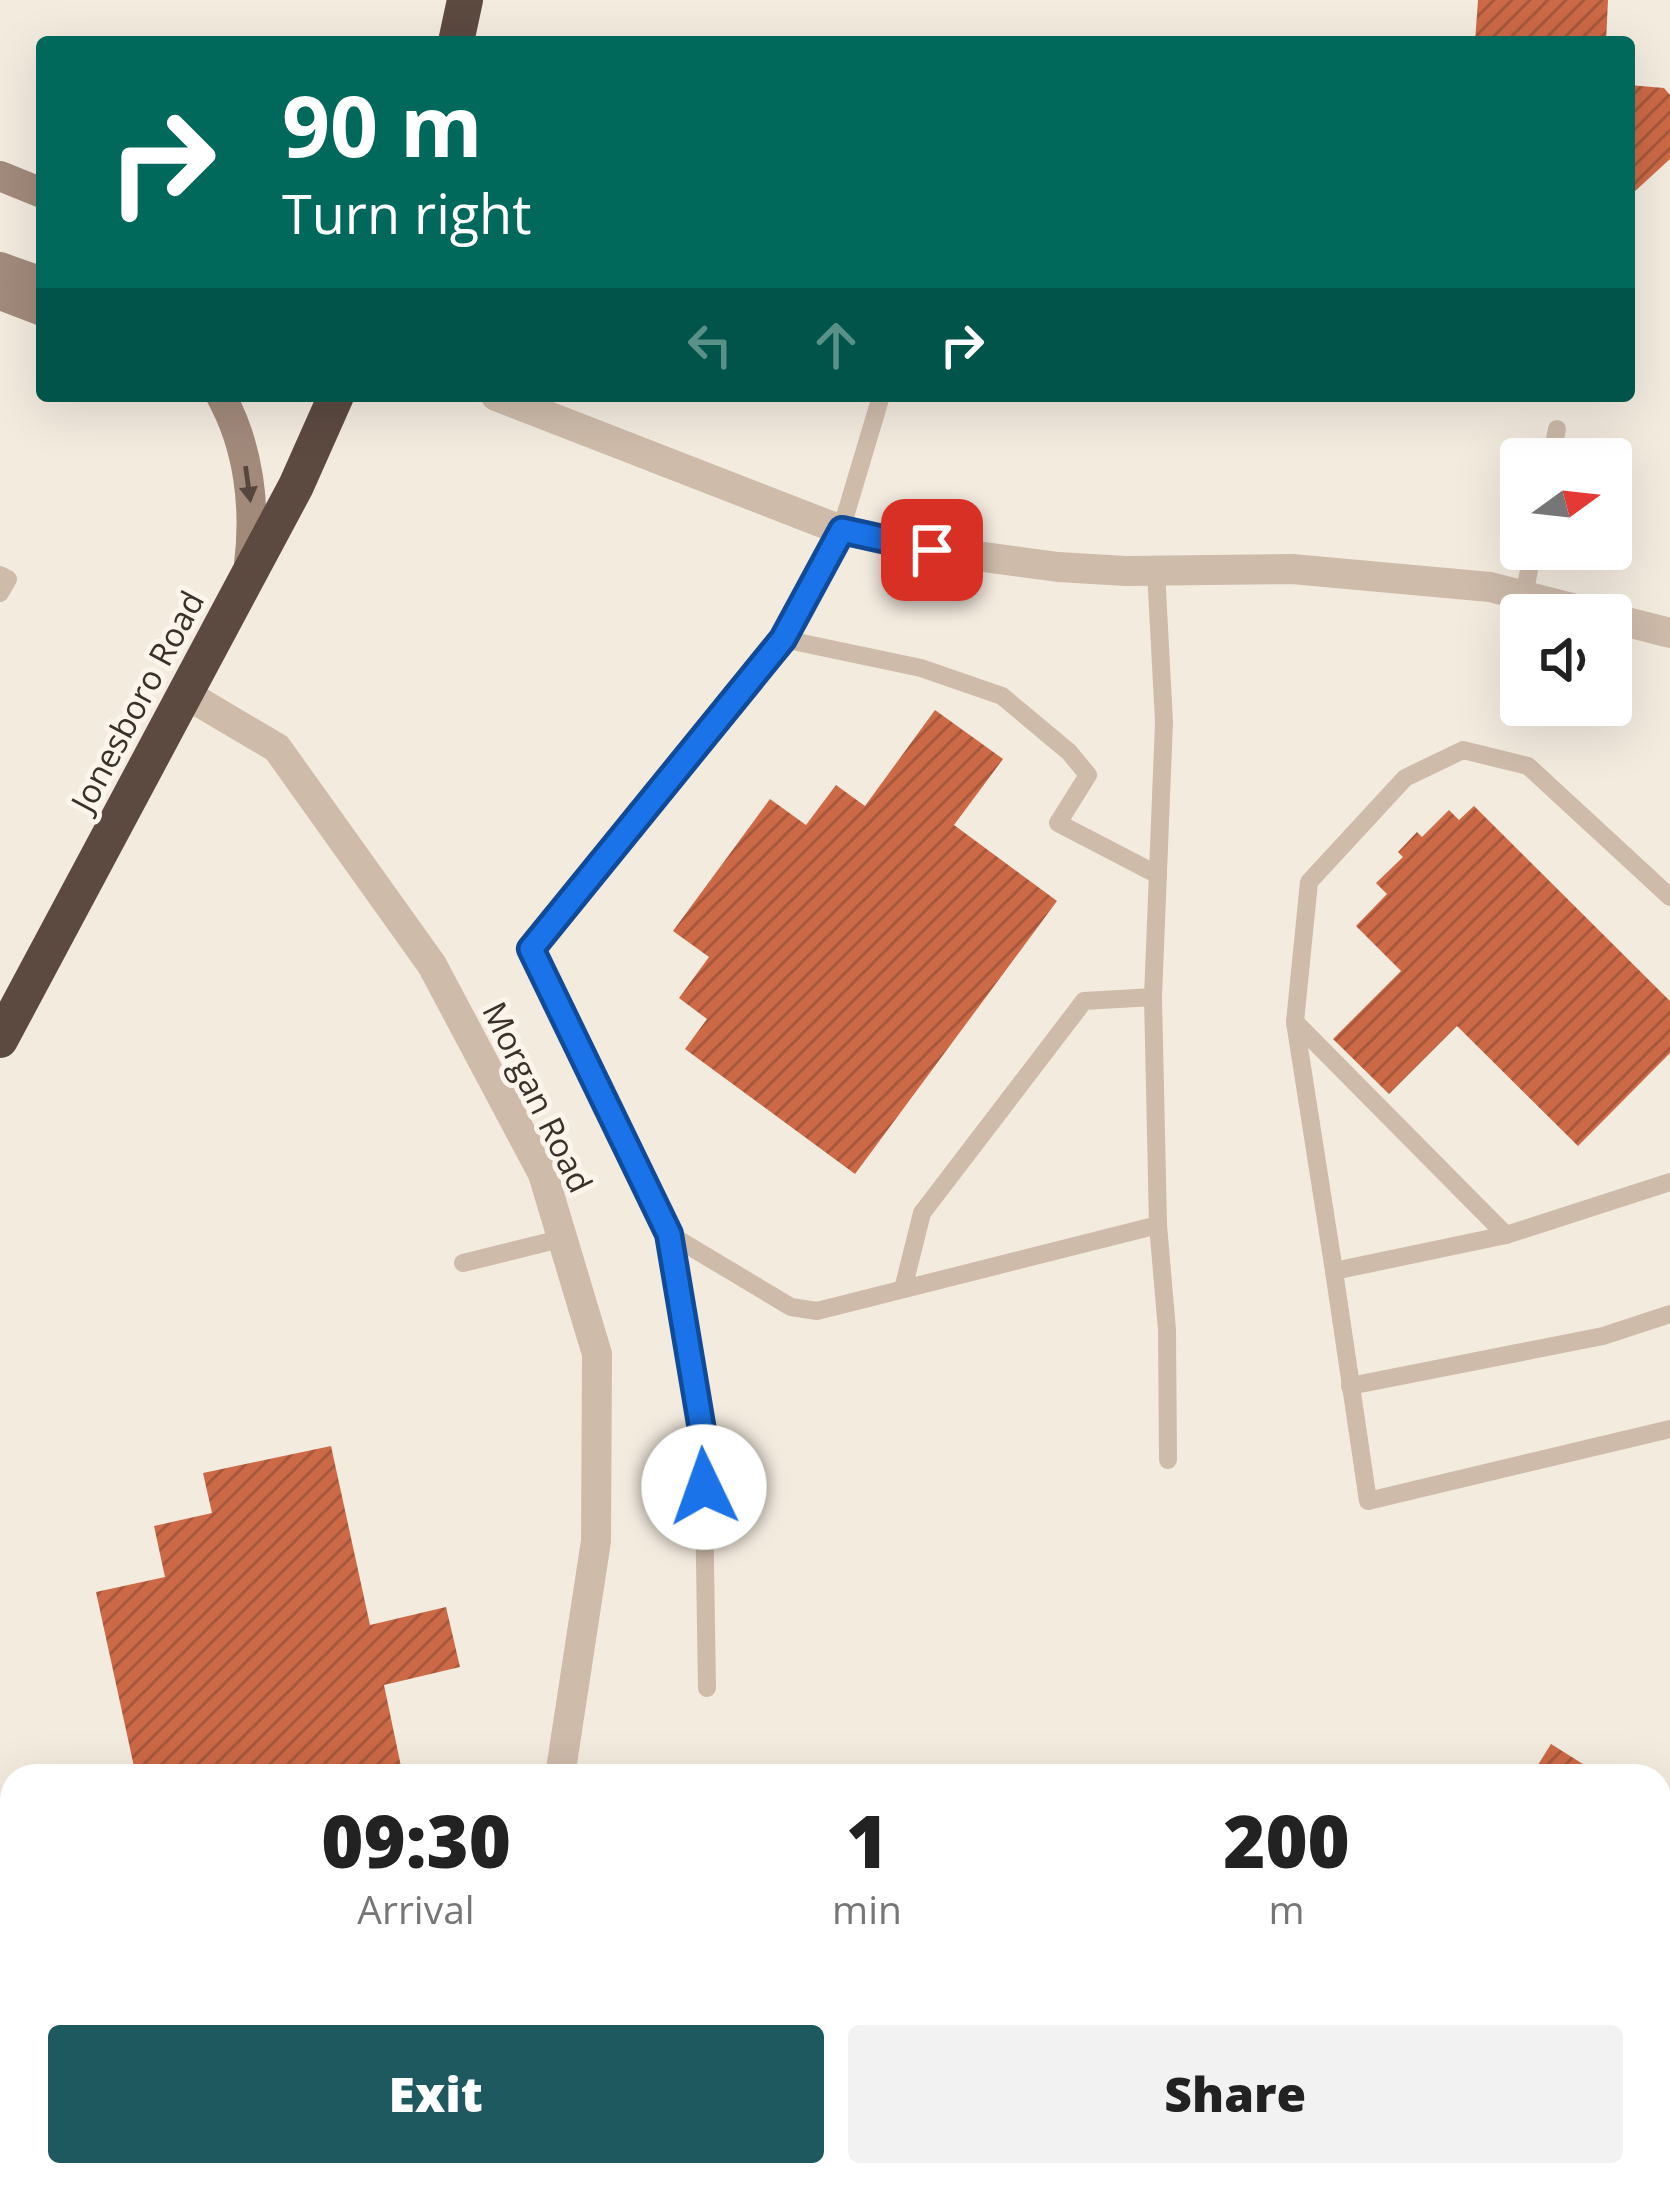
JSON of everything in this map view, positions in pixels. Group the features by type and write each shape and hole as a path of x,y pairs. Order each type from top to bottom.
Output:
{"highway":[{"path":"456,36 465,0"},
{"name":"Jonesboro Road","path":"1,1034 248,578 333,402"}],"street":[{"path":"0,176 36,191"},
{"path":"0,267 36,280"},
{"path":"0,296 36,309"},
{"path":"224,402 236,423 249,485 253,530 248,578"},
{"path":"511,402 842,530 932,550 1058,567 1292,569 1490,587 1516,594"},
{"path":"1632,623 1670,633"},
{"name":"Morgan Road","path":"184,693 277,748 432,965 543,1174 597,1354 596,1541 562,1764"}],"lane":[{"path":"707,1688 703,1436 669,1234 531,949 783,639 842,530 878,402"},
{"path":"1555,438 1557,429"},
{"path":"1156,571 1164,722 1153,997 1158,1225 1168,1330 1168,1460"},
{"path":"0,575 8,579 0,593"},
{"path":"783,639 920,668 1002,696 1070,752 1088,775 1058,823 1158,875"},
{"path":"1670,897 1528,766 1463,750 1405,778 1309,882 1295,1022 1368,1501 1670,1429"},
{"path":"903,1289 922,1213 1084,1001 1153,997"},
{"path":"1295,1022 1506,1235"},
{"path":"1334,1271 1506,1235 1670,1182"},
{"path":"669,1234 791,1306 817,1311 1158,1225"},
{"path":"463,1263 564,1238"},
{"path":"1350,1386 1603,1336 1670,1314"}],"building":[{"path":"1478,0 1608,0 1606,36 1475,36"},
{"path":"1635,86 1664,88 1670,95 1670,159 1635,191"},
{"path":"935,710 1003,759 954,825 1057,901 855,1174 685,1049 707,1019 679,998 709,957 673,931 770,799 806,825 836,785 865,806"},
{"path":"1474,806 1670,1001 1670,1053 1578,1146 1457,1026 1389,1094 1333,1039 1401,971 1356,926 1387,894 1376,883 1403,857 1398,852 1417,832 1422,837 1449,810 1459,820"},
{"path":"331,1446 370,1625 446,1607 460,1667 384,1685 400,1764 133,1764 96,1592 165,1577 154,1526 212,1513 203,1473"},
{"path":"1551,1744 1583,1764 1538,1764"}],"route":[{"path":"704,1487 703,1436 669,1234 531,949 783,639 842,530 932,550"}]}
